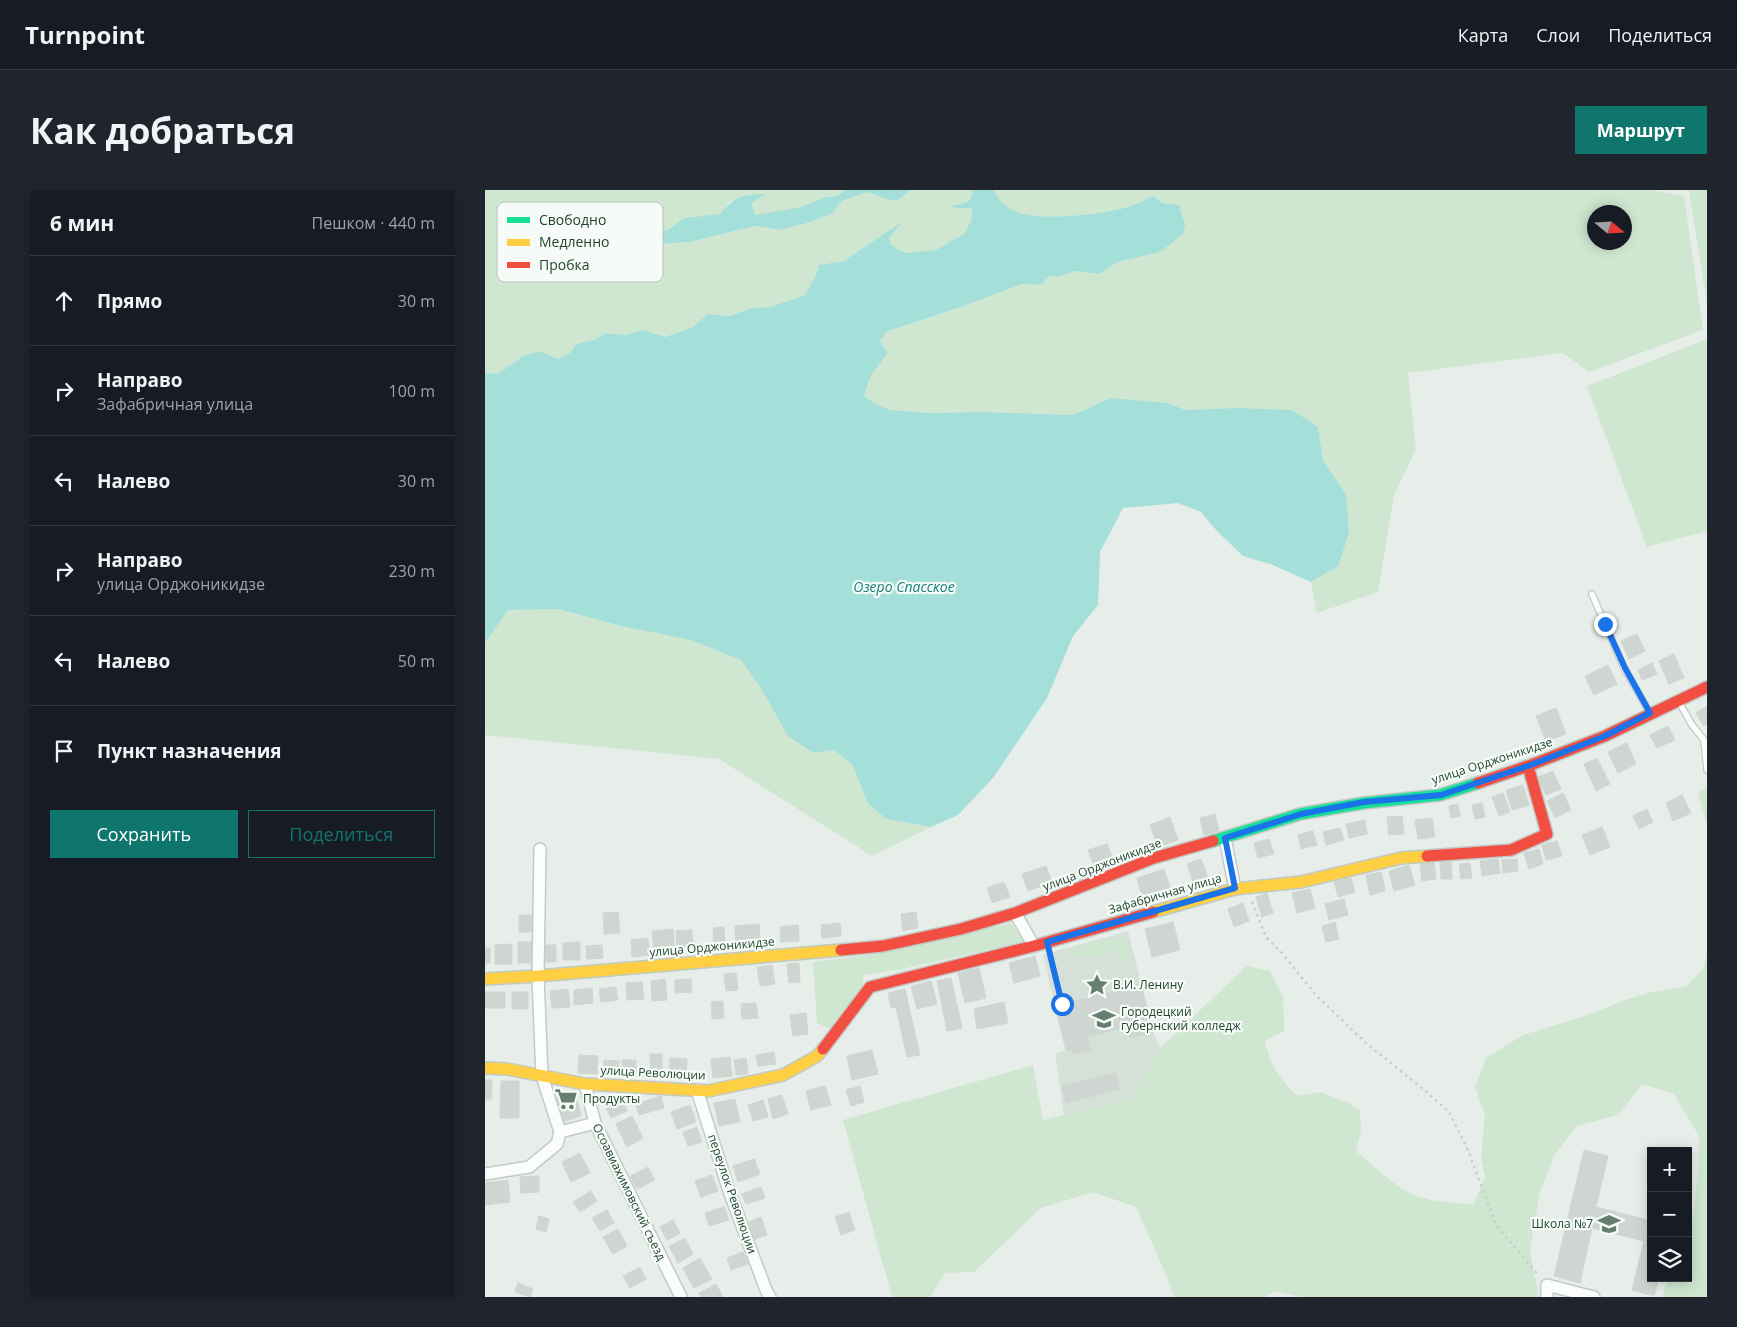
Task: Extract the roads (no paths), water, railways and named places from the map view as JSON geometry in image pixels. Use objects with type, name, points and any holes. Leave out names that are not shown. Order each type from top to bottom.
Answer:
[{"type":"street","name":"улица Орджоникидзе","points":[[485,978],[538,976],[883,946],[961,930],[1015,913],[1154,858],[1301,814],[1364,802],[1441,795],[1528,766],[1605,736],[1707,687]]},
{"type":"street","name":"Зафабричная улица","points":[[871,987],[1034,946],[1241,888],[1301,882],[1401,858],[1511,850],[1547,834],[1528,766]]},
{"type":"street","points":[[1225,838],[1241,888]]},
{"type":"street","points":[[485,1174],[529,1167],[557,1144],[560,1132],[542,1076],[538,976],[540,850]]},
{"type":"street","points":[[1015,913],[1034,946]]},
{"type":"street","name":"улица Революции","points":[[485,1068],[507,1069],[585,1084],[708,1091],[783,1076],[817,1056],[871,987]]},
{"type":"street","name":"Осоавиахимовский съезд","points":[[585,1084],[595,1123],[681,1297]]},
{"type":"street","name":"переулок Революции","points":[[697,1090],[729,1191],[770,1297]]},
{"type":"street","points":[[560,1132],[595,1123]]},
{"type":"street","points":[[1547,1291],[1594,1297]]},
{"type":"lane","points":[[1592,594],[1625,668],[1650,713]]},
{"type":"lane","points":[[1678,701],[1704,740],[1707,770]]},
{"type":"water","points":[[844,190],[911,190],[896,201],[867,192],[842,201],[831,214],[780,230],[755,226],[689,242],[663,244],[663,229],[667,231],[684,218],[720,214],[730,203],[745,196],[765,194],[751,204],[756,215],[801,207],[826,197],[838,196]]},
{"type":"water","name":"Озеро Спасское","points":[[972,190],[994,190],[1001,202],[1012,210],[1022,214],[1049,217],[1109,211],[1128,207],[1153,196],[1162,203],[1179,205],[1185,225],[1183,234],[1160,252],[1118,262],[1099,274],[1075,271],[1058,277],[1050,276],[1040,285],[1022,284],[886,332],[880,341],[888,353],[871,375],[864,396],[890,410],[929,413],[984,412],[1073,415],[1111,398],[1168,403],[1185,410],[1236,408],[1292,410],[1318,427],[1323,460],[1346,494],[1349,533],[1338,566],[1311,582],[1273,565],[1243,556],[1217,531],[1201,512],[1178,503],[1123,508],[1100,552],[1098,605],[1073,636],[1047,698],[993,778],[958,815],[931,827],[886,819],[868,803],[852,764],[834,750],[814,753],[788,736],[761,688],[741,660],[691,640],[621,626],[558,609],[508,610],[485,643],[485,373],[498,374],[523,356],[539,351],[558,359],[571,352],[576,344],[595,340],[606,333],[624,335],[644,330],[665,337],[691,328],[708,314],[730,316],[749,309],[773,306],[805,295],[819,265],[844,261],[903,221],[889,238],[891,245],[905,253],[936,250],[964,234],[971,221],[972,209],[948,207],[968,202],[973,193]]},
{"type":"place","name":"В.И. Ленину","points":[[1097,985]]},
{"type":"place","name":"Городецкий губернский колледж","points":[[1104,1019]]},
{"type":"place","name":"Продукты","points":[[566,1099]]},
{"type":"place","name":"Школа №7","points":[[1609,1224]]}]
